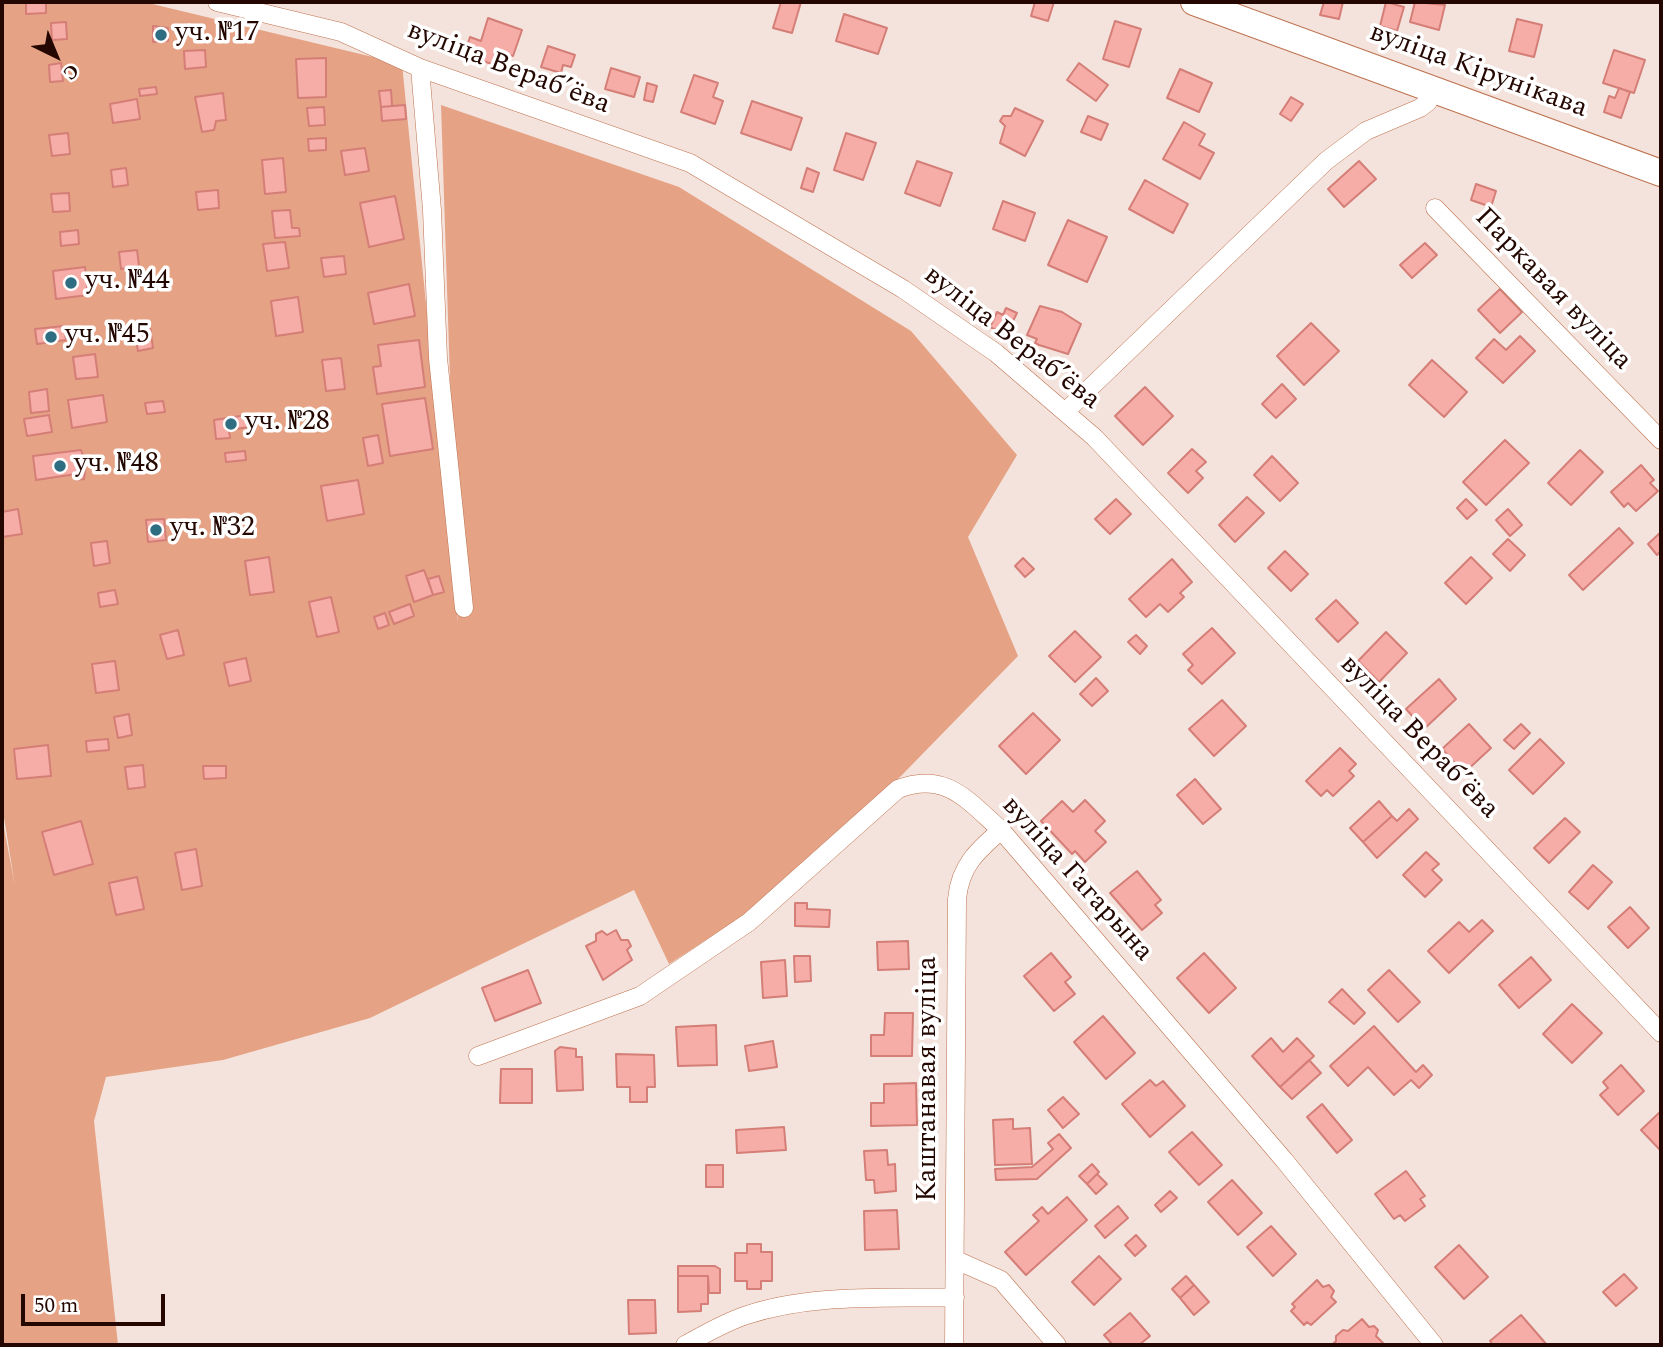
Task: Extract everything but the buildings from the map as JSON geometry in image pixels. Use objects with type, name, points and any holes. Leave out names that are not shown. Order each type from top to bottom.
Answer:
[{"type":"street","name":"вуліца Верабʼёва","points":[[217,2],[271,13],[341,33],[420,68],[691,163],[903,289],[996,353],[1066,411],[1273,624],[1661,1033]]},
{"type":"street","name":"вуліца Кірунікава","points":[[1194,2],[1661,173]]},
{"type":"street","points":[[420,68],[432,210],[438,358],[464,608]]},
{"type":"street","points":[[1066,411],[1326,161],[1366,131],[1420,108],[1427,102],[1432,88]]},
{"type":"street","name":"Паркавая вуліца","points":[[1435,208],[1661,440]]},
{"type":"street","name":"вуліца Гагарына","points":[[478,1056],[640,996],[750,922],[898,789],[916,782],[932,781],[968,801],[1001,830],[1284,1160],[1434,1345]]},
{"type":"street","name":"Каштанавая вуліца","points":[[954,1345],[959,882],[975,853],[1001,830]]},
{"type":"street","points":[[956,1260],[1001,1280],[1057,1345]]},
{"type":"street","points":[[685,1345],[745,1315],[805,1301],[955,1297]]},
{"type":"shaded area","points":[[2,2],[144,2],[402,64],[458,623],[441,105],[679,187],[911,331],[1017,455],[968,537],[1018,656],[901,776],[746,914],[669,964],[634,890],[370,1018],[223,1060],[106,1077],[94,1121],[118,1345],[2,1345],[2,817],[15,886],[2,805]]},
{"type":"place","name":"уч. №17","points":[[161,35]]},
{"type":"place","name":"уч. №44","points":[[71,283]]},
{"type":"place","name":"уч. №45","points":[[51,337]]},
{"type":"place","name":"уч. №28","points":[[231,424]]},
{"type":"place","name":"уч. №48","points":[[60,466]]},
{"type":"place","name":"уч. №32","points":[[156,530]]}]
